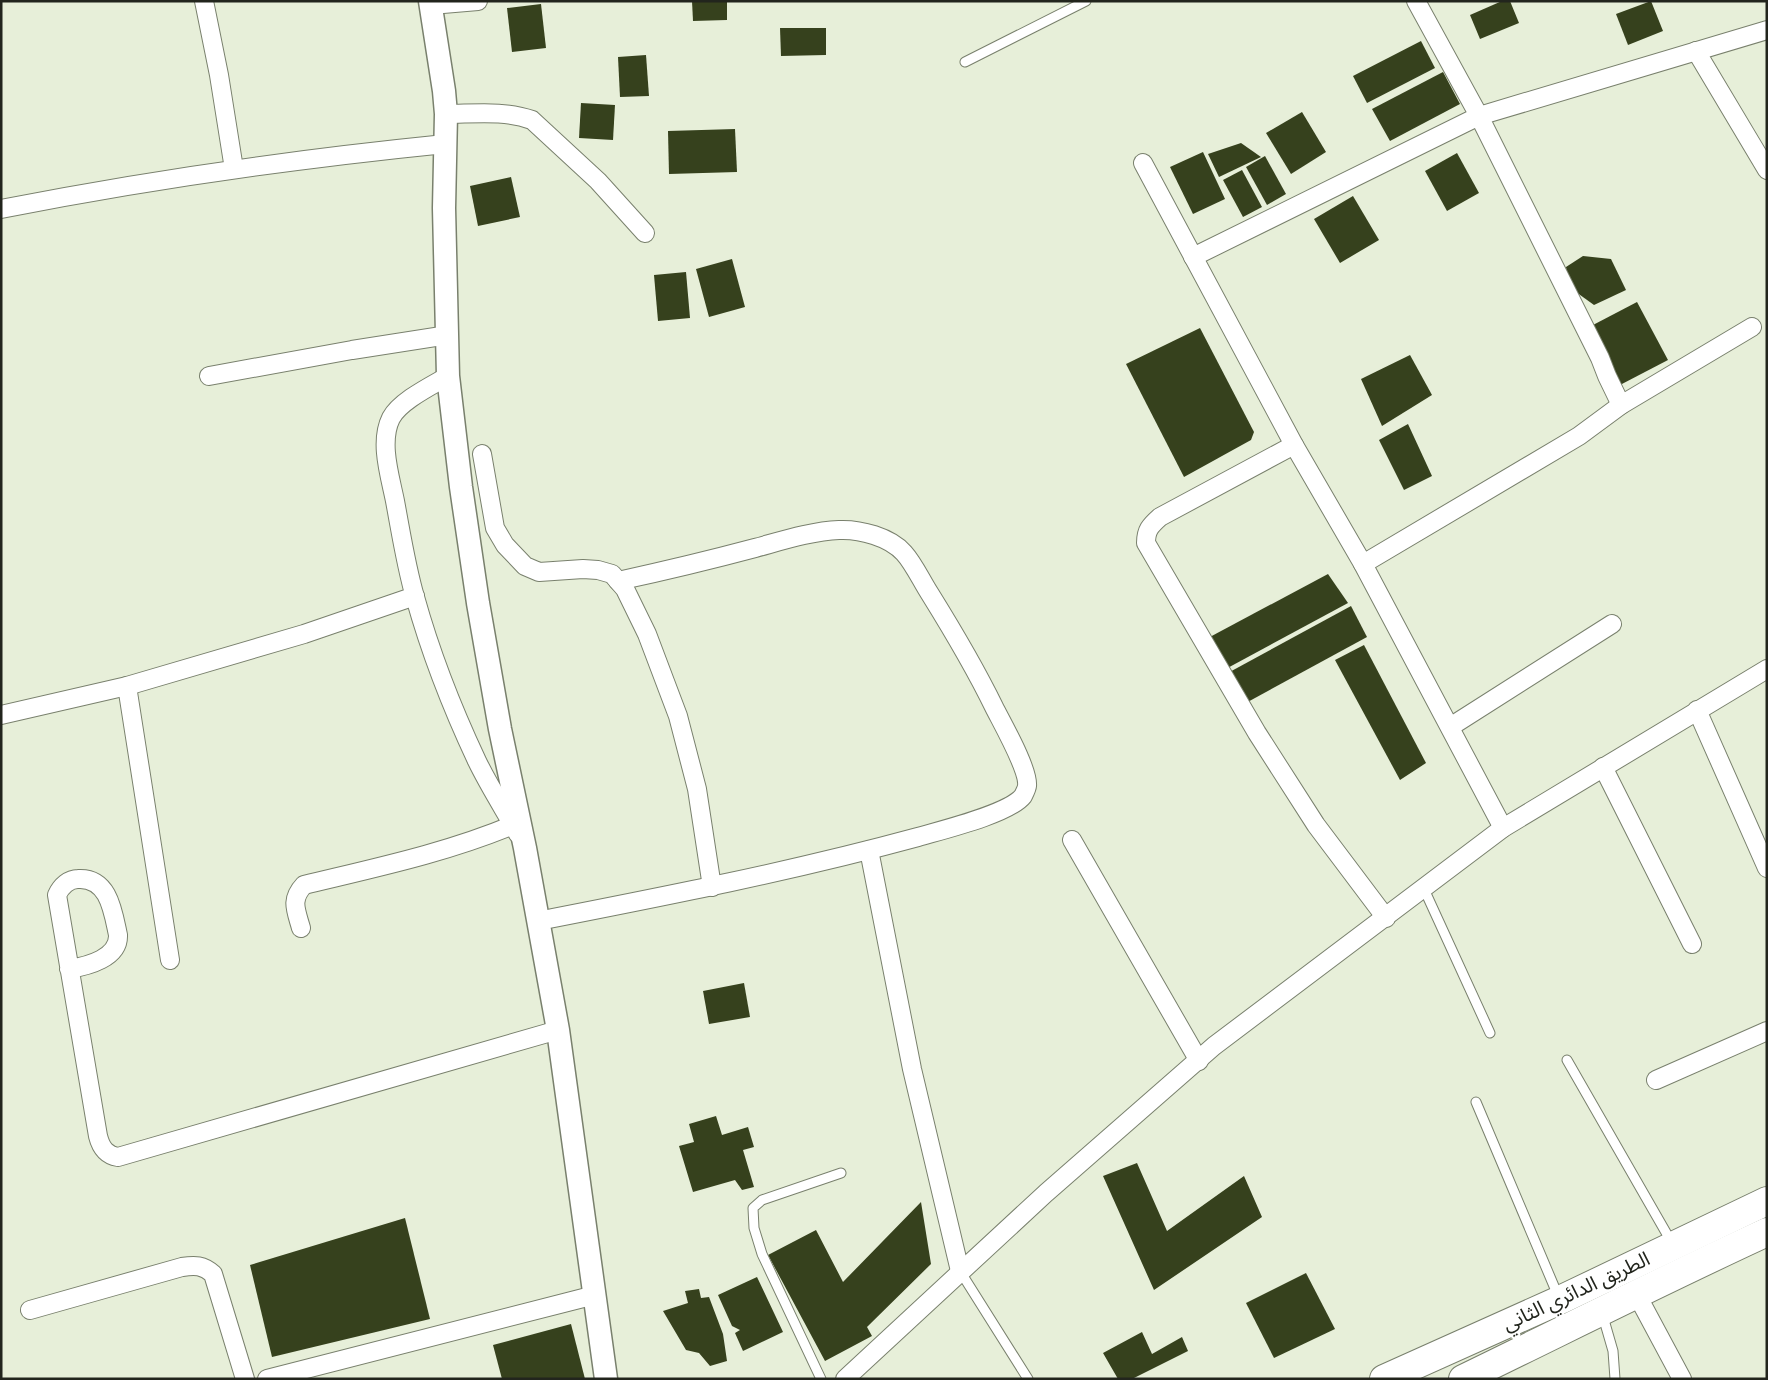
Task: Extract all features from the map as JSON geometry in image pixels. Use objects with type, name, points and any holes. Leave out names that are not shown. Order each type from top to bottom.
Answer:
[{"type":"highway","name":"الطريق الدائري الثاني","points":[[1394,1375],[1560,1300],[1767,1201]]},
{"type":"highway","name":"الطريق الدائري الثاني","points":[[1479,1375],[1689,1268],[1767,1232]]},
{"type":"street","points":[[204,1],[219,75],[234,169]]},
{"type":"street","points":[[478,1],[430,3],[446,114],[444,208],[448,376],[461,488],[478,603],[500,729],[525,848],[558,1030],[606,1379]]},
{"type":"street","points":[[1416,1],[1479,116],[1600,358],[1621,405]]},
{"type":"street","points":[[1193,257],[1479,116],[1767,30]]},
{"type":"street","points":[[1696,51],[1767,170]]},
{"type":"street","points":[[446,114],[504,114],[522,116],[532,120],[598,182],[645,233]]},
{"type":"street","points":[[1,209],[234,169],[444,144]]},
{"type":"street","points":[[1143,163],[1294,445],[1363,564],[1503,828]]},
{"type":"street","points":[[1363,564],[1579,436],[1621,405],[1752,327]]},
{"type":"street","points":[[208,376],[448,335]]},
{"type":"street","points":[[448,376],[403,404],[390,419],[386,432],[392,486],[415,596],[430,643],[467,739],[492,792],[513,824],[525,848]]},
{"type":"street","points":[[1294,445],[1160,517],[1150,526],[1146,534],[1146,543],[1257,733],[1316,825],[1386,918]]},
{"type":"street","points":[[482,454],[495,528],[505,545],[525,566],[539,572],[583,569],[598,570],[612,574],[625,589],[647,634],[678,716],[697,789],[712,887]]},
{"type":"street","points":[[538,921],[790,870],[970,823],[1009,807],[1022,797],[1028,788],[1026,776],[989,697],[954,634],[904,553],[891,543],[866,533],[839,530],[791,539],[618,581]]},
{"type":"street","points":[[1,714],[127,686],[304,634],[415,596]]},
{"type":"street","points":[[1450,727],[1612,624]]},
{"type":"street","points":[[845,1379],[1046,1193],[1214,1046],[1503,828],[1767,668]]},
{"type":"street","points":[[127,686],[170,960]]},
{"type":"street","points":[[1697,710],[1767,868]]},
{"type":"street","points":[[1603,767],[1692,944]]},
{"type":"street","points":[[301,928],[295,902],[296,893],[304,885],[452,847],[483,837],[513,824]]},
{"type":"street","points":[[1072,840],[1199,1061]]},
{"type":"street","points":[[869,850],[912,1069],[960,1271]]},
{"type":"street","points":[[69,969],[91,964],[104,957],[116,948],[118,941],[115,919],[107,894],[102,887],[93,881],[84,879],[74,879],[60,889],[57,895],[69,969],[98,1136],[105,1152],[111,1156],[118,1157],[558,1030]]},
{"type":"street","points":[[1656,1080],[1767,1031]]},
{"type":"street","points":[[30,1310],[182,1267],[198,1265],[206,1268],[213,1274],[245,1379]]},
{"type":"street","points":[[267,1379],[595,1295]]},
{"type":"street","points":[[1637,1295],[1682,1379]]},
{"type":"lane","points":[[965,62],[1086,1]]},
{"type":"lane","points":[[1424,889],[1490,1033]]},
{"type":"lane","points":[[1567,1060],[1674,1246]]},
{"type":"lane","points":[[1476,1102],[1560,1300]]},
{"type":"lane","points":[[821,1379],[762,1254],[754,1228],[753,1208],[762,1200],[841,1173]]},
{"type":"lane","points":[[960,1271],[1028,1379]]},
{"type":"lane","points":[[1601,1312],[1613,1351],[1615,1379]]},
{"type":"building","points":[[692,1],[727,1],[727,20],[693,21]]},
{"type":"building","points":[[1502,1],[1510,1],[1519,23],[1480,39],[1470,15]]},
{"type":"building","points":[[1651,1],[1663,31],[1628,45],[1616,14]]},
{"type":"building","points":[[541,4],[546,48],[512,52],[507,8]]},
{"type":"building","points":[[780,28],[826,28],[826,55],[781,56]]},
{"type":"building","points":[[1421,41],[1435,68],[1367,103],[1353,76]]},
{"type":"building","points":[[646,55],[649,96],[620,97],[618,57]]},
{"type":"building","points":[[1443,72],[1460,104],[1390,141],[1372,109]]},
{"type":"building","points":[[581,103],[615,105],[613,140],[579,138]]},
{"type":"building","points":[[1302,112],[1326,152],[1291,174],[1266,133]]},
{"type":"building","points":[[735,129],[737,172],[669,174],[668,131]]},
{"type":"building","points":[[1241,143],[1261,157],[1219,177],[1208,154]]},
{"type":"building","points":[[1203,152],[1225,199],[1193,214],[1170,167]]},
{"type":"building","points":[[1457,153],[1479,193],[1447,211],[1425,171]]},
{"type":"building","points":[[1265,156],[1286,194],[1267,205],[1246,167]]},
{"type":"building","points":[[1242,170],[1262,207],[1243,217],[1223,180]]},
{"type":"building","points":[[511,177],[520,217],[478,226],[470,186]]},
{"type":"building","points":[[1353,196],[1379,240],[1340,263],[1314,219]]},
{"type":"building","points":[[1583,256],[1611,259],[1626,290],[1594,305],[1569,287],[1566,267]]},
{"type":"building","points":[[732,259],[745,307],[709,317],[696,269]]},
{"type":"building","points":[[686,272],[690,318],[658,321],[654,275]]},
{"type":"building","points":[[1637,302],[1668,360],[1620,385],[1593,325]]},
{"type":"building","points":[[1200,328],[1254,432],[1251,440],[1184,477],[1126,364]]},
{"type":"building","points":[[1410,355],[1432,395],[1382,426],[1361,379]]},
{"type":"building","points":[[1408,424],[1432,476],[1404,490],[1379,440]]},
{"type":"building","points":[[1328,574],[1348,603],[1222,671],[1208,638]]},
{"type":"building","points":[[1351,606],[1367,637],[1244,704],[1226,674]]},
{"type":"building","points":[[1364,645],[1426,763],[1400,780],[1335,660]]},
{"type":"building","points":[[744,983],[750,1017],[709,1024],[703,991]]},
{"type":"building","points":[[716,1116],[722,1135],[748,1127],[754,1147],[743,1150],[754,1187],[742,1190],[735,1180],[693,1192],[679,1146],[694,1142],[689,1124]]},
{"type":"building","points":[[1137,1163],[1167,1231],[1244,1176],[1262,1217],[1154,1290],[1103,1176]]},
{"type":"building","points":[[921,1202],[931,1264],[867,1327],[872,1336],[825,1361],[768,1255],[816,1230],[843,1282]]},
{"type":"building","points":[[405,1218],[430,1319],[272,1357],[250,1265]]},
{"type":"building","points":[[1306,1273],[1335,1329],[1274,1358],[1246,1303]]},
{"type":"building","points":[[757,1277],[783,1332],[743,1351],[735,1333],[740,1330],[732,1326],[718,1295]]},
{"type":"building","points":[[699,1289],[701,1298],[709,1297],[723,1334],[727,1361],[710,1366],[699,1353],[686,1350],[663,1311],[688,1303],[685,1291]]},
{"type":"building","points":[[571,1324],[585,1379],[502,1379],[493,1345]]},
{"type":"building","points":[[1142,1332],[1152,1354],[1182,1337],[1188,1351],[1132,1379],[1118,1379],[1103,1353]]}]
